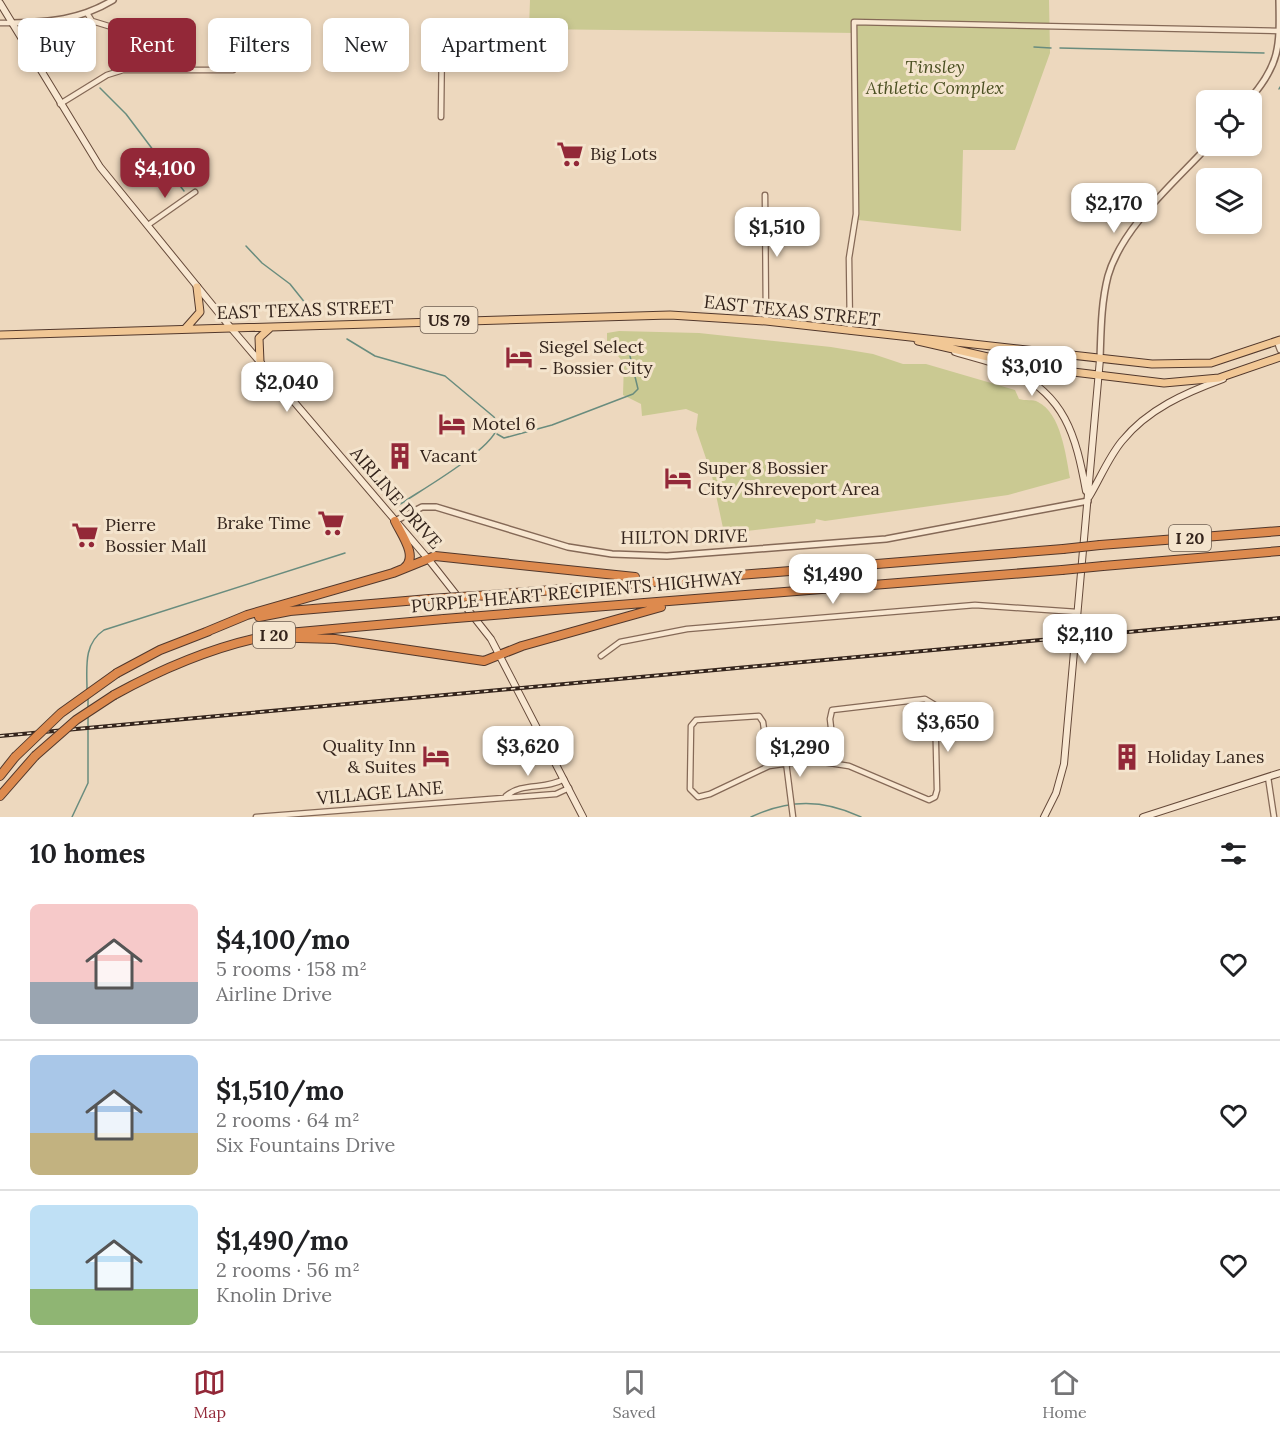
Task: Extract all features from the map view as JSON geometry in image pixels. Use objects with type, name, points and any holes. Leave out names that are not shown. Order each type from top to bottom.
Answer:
[{"type":"highway","points":[[393,573],[407,566],[410,560],[395,521]]},
{"type":"highway","name":"PURPLE HEART RECIPIENTS HIGHWAY","points":[[0,776],[15,757],[61,713],[117,673],[160,650],[248,619],[290,611],[429,599],[1280,531]]},
{"type":"highway","name":"PURPLE HEART RECIPIENTS HIGHWAY","points":[[0,796],[35,756],[76,720],[114,695],[168,666],[222,647],[264,637],[317,629],[1062,570],[1280,550]]},
{"type":"highway","points":[[206,632],[247,615],[393,573],[440,555],[615,576],[680,579]]},
{"type":"highway","points":[[264,637],[335,639],[484,661],[522,646],[653,608],[728,596]]},
{"type":"main road","name":"AIRLINE DRIVE","points":[[0,3],[100,167],[231,328],[429,560],[502,655],[583,817]]},
{"type":"main road","points":[[184,329],[200,312],[197,287]]},
{"type":"main road","name":"EAST TEXAS STREET","points":[[0,335],[648,315],[766,321],[898,337],[970,342],[1100,359],[1152,364],[1199,365],[1223,360],[1278,341]]},
{"type":"main road","points":[[260,362],[259,338],[264,331],[274,327]]},
{"type":"main road","name":"EAST TEXAS STREET","points":[[898,337],[1032,367],[1145,382],[1183,383],[1219,378],[1280,357]]},
{"type":"main road","points":[[928,343],[1009,369],[1034,383],[1049,396],[1073,433],[1088,501]]},
{"type":"main road","points":[[1044,817],[1054,799],[1064,764],[1100,359]]},
{"type":"main road","points":[[1088,501],[1122,442],[1152,414],[1188,392],[1248,369]]},
{"type":"main road","points":[[1143,817],[1280,773]]},
{"type":"street","points":[[0,23],[63,21],[87,13],[113,0]]},
{"type":"street","points":[[1255,90],[1274,65],[1280,31],[1279,0]]},
{"type":"street","points":[[87,13],[92,21],[108,25]]},
{"type":"street","points":[[850,331],[849,258],[856,214],[854,22],[1280,31]]},
{"type":"street","points":[[60,104],[107,75],[117,72]]},
{"type":"street","points":[[441,117],[442,72]]},
{"type":"street","points":[[1100,359],[1104,295],[1118,251],[1131,231],[1199,156]]},
{"type":"street","points":[[148,225],[195,192]]},
{"type":"street","points":[[765,195],[766,321]]},
{"type":"street","points":[[1278,341],[1280,350]]},
{"type":"street","name":"HILTON DRIVE","points":[[395,521],[422,507],[436,507],[568,547],[620,554],[682,556],[886,539],[1088,501]]},
{"type":"street","points":[[601,656],[620,642],[687,628],[975,605],[1077,612]]},
{"type":"street","points":[[769,766],[763,722],[759,716],[693,722],[690,729],[692,793],[698,797],[706,796],[769,766],[810,760],[835,762],[925,800],[932,799],[937,790],[936,709],[933,702],[925,699],[837,708],[830,712],[835,762]]},
{"type":"street","points":[[786,762],[793,817]]},
{"type":"street","points":[[1268,777],[1274,817]]},
{"type":"street","name":"VILLAGE LANE","points":[[506,796],[518,789],[552,785],[564,779]]},
{"type":"street","name":"VILLAGE LANE","points":[[256,817],[506,796],[556,794],[569,788]]},
{"type":"green space","name":"Tinsley Athletic Complex","points":[[530,0],[1049,0],[1050,53],[1015,150],[963,150],[961,231],[858,220],[856,33],[568,29],[568,18],[529,18]]},
{"type":"green space","points":[[619,331],[699,333],[831,347],[873,354],[903,364],[926,364],[1015,390],[1019,399],[1038,402],[1052,415],[1061,436],[1070,478],[1008,495],[825,521],[816,519],[815,523],[729,533],[723,528],[712,476],[696,429],[698,414],[686,409],[642,416],[641,404],[623,395],[624,363],[607,343],[607,333]]},
{"type":"waterway","points":[[1034,47],[1051,48]]},
{"type":"waterway","points":[[1060,48],[1264,53]]},
{"type":"waterway","points":[[100,88],[126,114],[184,191]]},
{"type":"waterway","points":[[246,246],[262,263],[290,284],[310,309]]},
{"type":"waterway","points":[[347,339],[375,356],[445,376],[494,417],[498,424],[495,434],[472,456],[399,505]]},
{"type":"waterway","points":[[497,434],[504,438],[552,425],[633,394],[638,389],[630,356]]},
{"type":"waterway","points":[[87,690],[89,649],[92,642],[104,630],[345,553]]},
{"type":"waterway","points":[[88,698],[88,708]]},
{"type":"waterway","points":[[72,817],[88,783],[88,716]]},
{"type":"waterway","points":[[751,817],[792,804],[820,804],[861,817]]},
{"type":"railway","points":[[0,736],[1280,618]]},
{"type":"place","name":"Big Lots","points":[[570,154]]},
{"type":"place","name":"Siegel Select - Bossier City","points":[[519,357]]},
{"type":"place","name":"Motel 6","points":[[452,424]]},
{"type":"place","name":"Vacant","points":[[400,456]]},
{"type":"place","name":"Super 8 Bossier City/Shreveport Area","points":[[678,478]]},
{"type":"place","name":"Brake Time","points":[[331,523]]},
{"type":"place","name":"Pierre Bossier Mall","points":[[85,535]]},
{"type":"place","name":"Quality Inn & Suites","points":[[436,756]]},
{"type":"place","name":"Holiday Lanes","points":[[1127,757]]}]
